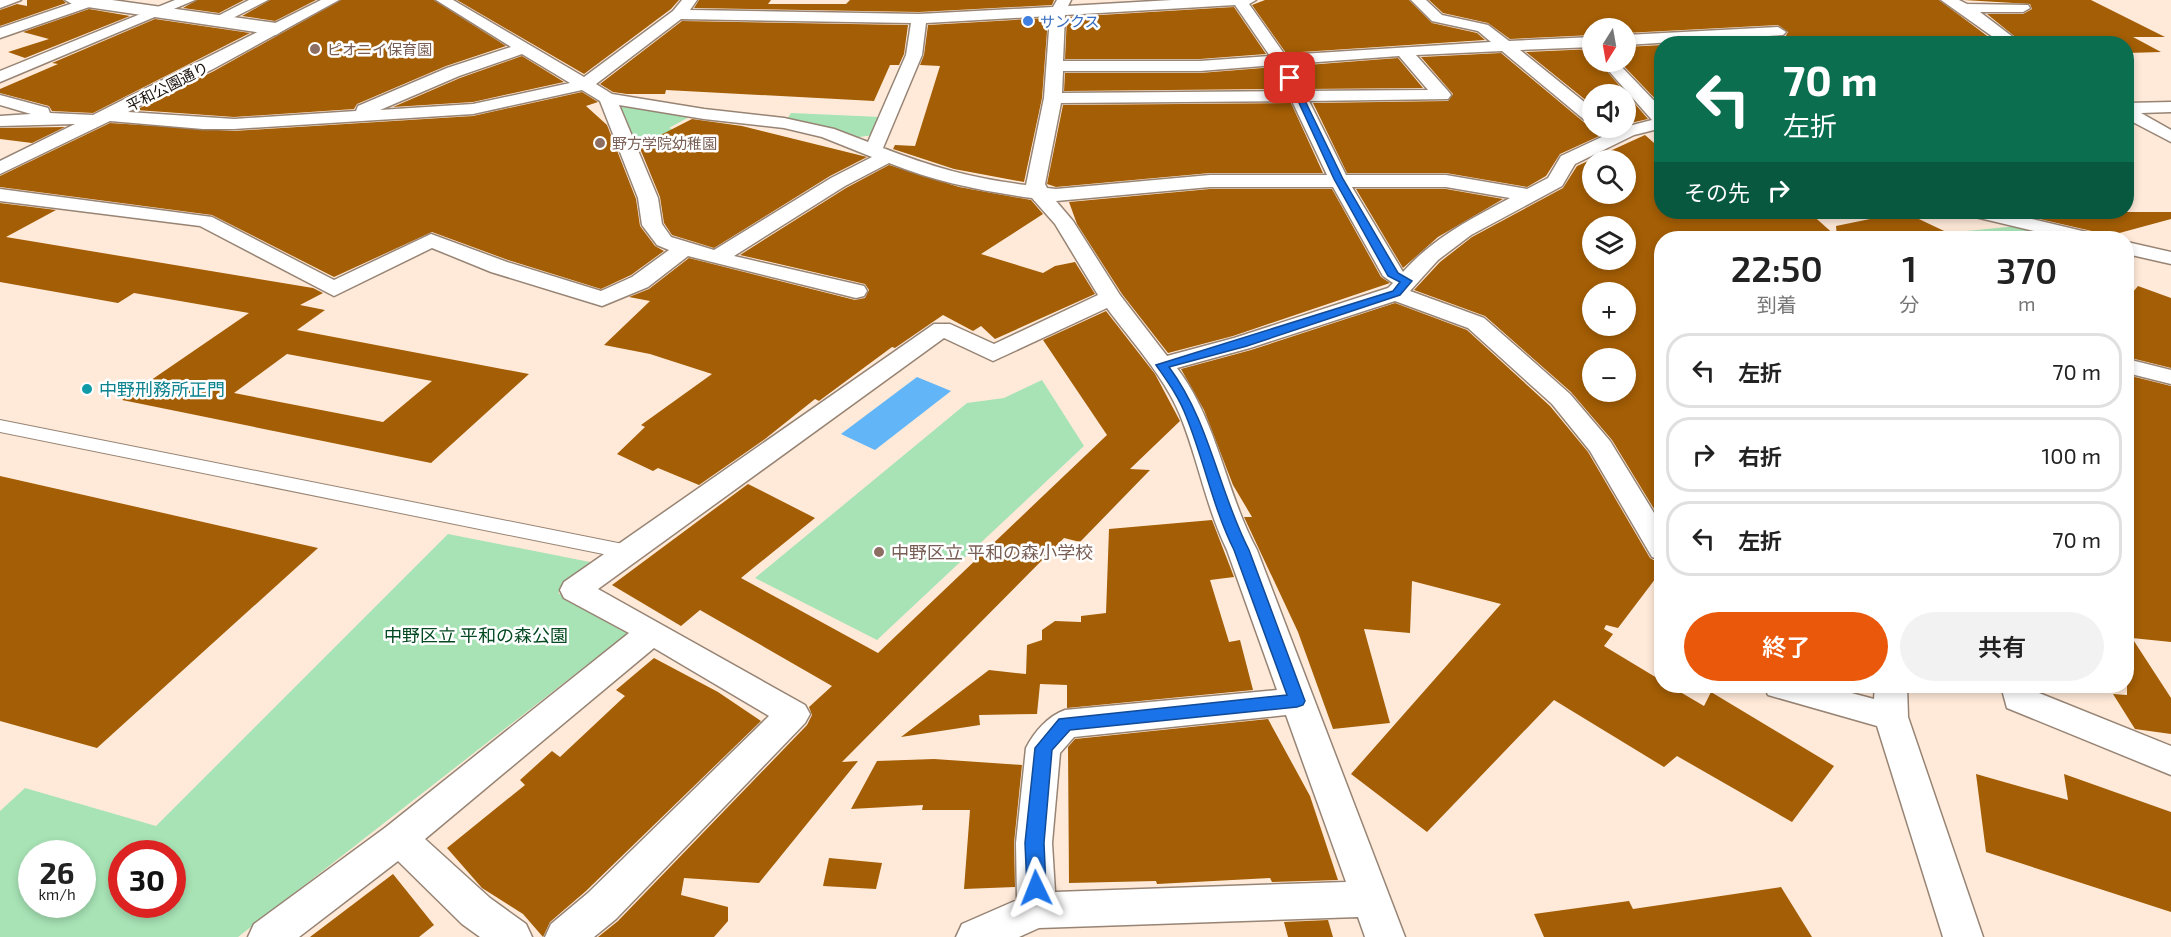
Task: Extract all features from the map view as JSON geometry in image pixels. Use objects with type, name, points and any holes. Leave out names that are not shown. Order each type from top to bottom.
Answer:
[{"type":"street","points":[[0,4],[14,0]]},
{"type":"street","points":[[0,77],[188,0]]},
{"type":"street","points":[[216,21],[261,0]]},
{"type":"street","name":"平和公園通り","points":[[0,168],[332,0]]},
{"type":"street","points":[[443,0],[607,98],[704,114],[784,123],[828,134],[880,154],[974,184],[1040,195],[1210,182],[1338,179],[1446,181],[1532,196]]},
{"type":"street","points":[[0,121],[102,118],[203,124],[474,109],[584,85],[678,14],[690,0]]},
{"type":"street","points":[[766,16],[779,0]]},
{"type":"street","points":[[825,17],[836,0]]},
{"type":"street","points":[[1418,0],[1437,18],[1483,28],[1582,109]]},
{"type":"street","points":[[1948,0],[1964,8],[2003,36]]},
{"type":"street","points":[[0,33],[82,1],[123,3],[158,12],[276,29]]},
{"type":"street","points":[[678,14],[919,19],[1061,5],[1244,1],[1281,60],[1338,179],[1401,287],[1476,322],[1562,399],[1601,447],[1654,536]]},
{"type":"street","points":[[1061,5],[1053,98],[1035,183],[1040,195],[1063,221],[1111,298],[1181,391],[1193,416],[1232,531],[1242,550],[1385,937]]},
{"type":"street","points":[[1964,8],[2023,8]]},
{"type":"street","points":[[716,258],[880,154],[914,55],[919,19]]},
{"type":"street","points":[[1702,36],[1778,32]]},
{"type":"street","points":[[1636,39],[1654,39]]},
{"type":"street","points":[[1057,66],[1200,66],[1402,51],[1582,43]]},
{"type":"street","points":[[349,117],[453,72],[524,48]]},
{"type":"street","points":[[1053,98],[1442,94],[1402,51]]},
{"type":"street","points":[[1618,72],[1654,112]]},
{"type":"street","points":[[607,98],[648,198],[652,225],[664,241],[716,258],[856,291]]},
{"type":"street","points":[[0,100],[67,118]]},
{"type":"street","points":[[2134,110],[2171,107]]},
{"type":"street","points":[[2134,114],[2171,137]]},
{"type":"street","points":[[1636,127],[1654,123]]},
{"type":"street","points":[[1636,135],[1654,139]]},
{"type":"street","points":[[1162,365],[1242,343],[1401,287],[1430,255],[1464,231],[1555,182],[1568,160],[1606,138]]},
{"type":"street","points":[[0,195],[205,221],[334,289],[431,240],[499,267],[602,299],[640,282],[685,248]]},
{"type":"street","points":[[2008,219],[2058,231]]},
{"type":"street","points":[[2134,250],[2171,258]]},
{"type":"street","points":[[565,937],[602,906],[793,714],[575,590],[942,329],[973,342],[993,354],[1111,298]]},
{"type":"street","points":[[2134,368],[2171,377]]},
{"type":"street","points":[[0,426],[628,552]]},
{"type":"street","points":[[268,937],[399,838],[652,632]]},
{"type":"street","points":[[1832,693],[1891,701],[1963,937]]},
{"type":"street","points":[[2018,693],[2019,699],[2171,761]]},
{"type":"street","points":[[1037,910],[1034,843],[1043,748],[1065,724],[1297,701]]},
{"type":"street","points":[[399,838],[476,911],[512,937]]},
{"type":"street","points":[[976,937],[1037,910],[1371,899]]},
{"type":"green space","points":[[622,103],[691,116],[669,128],[687,134],[665,144],[649,140],[633,145],[615,106]]},
{"type":"green space","points":[[791,113],[881,117],[874,135],[852,138],[787,119]]},
{"type":"green space","points":[[2018,226],[2038,231],[1966,231]]},
{"type":"green space","points":[[1042,380],[1084,446],[877,640],[755,578],[967,403],[1004,398]]},
{"type":"green space","name":"中野区立 平和の森公園","points":[[448,534],[595,563],[558,593],[629,632],[238,937],[0,937],[0,811],[25,788],[156,826]]},
{"type":"water","points":[[917,377],[951,391],[875,450],[841,434]]},
{"type":"building","points":[[27,0],[63,0],[66,3],[0,26],[0,10],[17,4],[27,6]]},
{"type":"building","points":[[197,0],[244,0],[219,13],[183,8]]},
{"type":"building","points":[[270,0],[316,0],[275,21],[242,16]]},
{"type":"building","points":[[341,0],[434,0],[506,46],[446,66],[357,104],[354,109],[234,117],[136,110],[214,71]]},
{"type":"building","points":[[457,0],[679,0],[671,9],[584,74]]},
{"type":"building","points":[[699,0],[771,0],[768,4],[846,4],[850,0],[1054,0],[1052,5],[919,12],[694,8]]},
{"type":"building","points":[[1265,0],[1409,0],[1432,23],[1477,33],[1485,40],[1286,53],[1252,5]]},
{"type":"building","points":[[1429,0],[1939,0],[1987,36],[1786,36],[1788,32],[1778,25],[1636,32],[1636,18],[1582,18],[1582,36],[1510,39],[1488,23],[1443,13]]},
{"type":"building","points":[[1964,0],[2091,0],[2165,37],[2014,36],[1987,14],[2023,14],[2032,9],[2030,4]]},
{"type":"building","points":[[1234,7],[1266,54],[1200,59],[1065,59],[1067,17]]},
{"type":"building","points":[[89,9],[130,16],[25,58],[8,52],[49,39],[23,32]]},
{"type":"building","points":[[1048,18],[1042,98],[1024,182],[954,169],[893,149],[895,145],[915,146],[940,66],[920,65],[924,55],[928,25]]},
{"type":"building","points":[[155,19],[250,33],[93,113],[52,111],[49,106],[0,93],[0,89],[58,64],[52,63]]},
{"type":"building","points":[[682,21],[908,25],[904,54],[899,65],[890,65],[874,101],[666,90],[665,94],[627,94],[613,92],[600,84]]},
{"type":"building","points":[[2134,38],[2161,52],[2134,53]]},
{"type":"building","points":[[1654,45],[1654,98],[1630,72],[1636,72],[1636,46]]},
{"type":"building","points":[[1582,49],[1582,72],[1608,72],[1618,84],[1582,84],[1582,97],[1526,52]]},
{"type":"building","points":[[1501,53],[1582,121],[1582,138],[1595,138],[1560,154],[1546,176],[1527,187],[1446,173],[1347,173],[1313,103],[1448,101],[1453,94],[1421,57]]},
{"type":"building","points":[[522,56],[564,82],[473,102],[393,107],[460,78]]},
{"type":"building","points":[[1398,58],[1423,88],[1305,89],[1294,66]]},
{"type":"building","points":[[1274,67],[1284,89],[1064,91],[1065,73],[1200,73]]},
{"type":"building","points":[[582,92],[598,102],[586,106],[607,125],[636,199],[640,226],[655,246],[664,251],[631,275],[601,289],[508,260],[432,232],[334,277],[212,215],[0,187],[0,176],[110,123],[234,131],[473,116]]},
{"type":"building","points":[[1291,103],[1323,173],[1210,173],[1056,187],[1047,184],[1063,105]]},
{"type":"building","points":[[1636,105],[1648,119],[1636,122]]},
{"type":"building","points":[[692,119],[742,126],[867,157],[830,176],[714,248],[672,235],[664,223],[660,197],[639,146]]},
{"type":"building","points":[[65,127],[32,143],[0,139],[0,128]]},
{"type":"building","points":[[1645,135],[1654,143],[1654,219],[1817,219],[1830,231],[1654,231],[1654,509],[1612,440],[1571,392],[1485,316],[1414,290],[1440,262],[1472,237],[1563,188],[1577,166],[1582,164],[1582,204],[1636,204],[1636,150],[1612,150]]},
{"type":"building","points":[[889,165],[959,187],[1031,200],[1043,214],[981,254],[1043,273],[1055,266],[1075,262],[1095,294],[995,339],[981,326],[973,331],[943,315],[895,348],[892,347],[819,401],[815,399],[765,439],[699,485],[658,468],[653,471],[617,454],[645,427],[641,425],[712,374],[650,354],[604,345],[650,301],[629,297],[649,289],[689,258],[855,300],[865,298],[869,290],[865,284],[740,255],[846,188]]},
{"type":"building","points":[[1210,189],[1332,189],[1381,277],[1390,283],[1233,336],[1168,353],[1122,294],[1077,224],[1069,202]]},
{"type":"building","points":[[1356,189],[1446,189],[1503,199],[1438,237],[1403,268]]},
{"type":"building","points":[[0,203],[56,210],[6,237],[313,288],[323,293],[300,305],[325,310],[297,330],[529,374],[431,463],[122,400],[249,313],[134,293],[118,303],[0,282]],"holes":[[[287,354],[432,381],[383,422],[234,393]]]},
{"type":"building","points":[[2134,212],[2171,212],[2171,219],[2127,231],[2092,231],[2040,219],[2134,219]]},
{"type":"building","points":[[1870,219],[1919,219],[1944,231],[1836,231],[1836,226]]},
{"type":"building","points":[[2138,286],[2171,298],[2171,368],[2134,359],[2134,291]]},
{"type":"building","points":[[1395,303],[1467,330],[1550,406],[1588,452],[1650,558],[1654,560],[1654,581],[1618,628],[1606,625],[1604,629],[1613,634],[1604,646],[1654,676],[1654,693],[1682,693],[1704,706],[1713,693],[1834,766],[1792,822],[1677,756],[1664,767],[1554,700],[1427,832],[1351,774],[1501,604],[1412,581],[1410,633],[1364,629],[1390,723],[1333,729],[1298,632],[1244,517],[1252,517],[1233,485],[1204,410],[1181,369],[1251,350]]},
{"type":"building","points":[[1106,311],[1155,374],[1180,421],[1130,469],[1150,470],[1080,542],[1064,538],[842,762],[858,761],[759,883],[684,878],[681,895],[728,907],[728,921],[714,937],[598,937],[618,921],[807,725],[812,715],[809,707],[832,686],[700,610],[681,626],[612,585],[748,484],[815,518],[741,578],[878,653],[1107,435],[1043,340]]},
{"type":"building","points":[[2134,377],[2171,386],[2171,642],[2134,638]]},
{"type":"building","points":[[0,476],[318,548],[97,748],[0,721]]},
{"type":"building","points":[[1212,520],[1234,577],[1210,580],[1229,642],[1240,640],[1253,690],[1067,708],[1067,685],[1040,684],[1037,714],[979,715],[980,725],[901,737],[989,670],[1026,674],[1027,645],[1042,640],[1042,630],[1055,621],[1081,622],[1081,616],[1106,613],[1109,529]]},
{"type":"building","points":[[2134,641],[2171,698],[2171,734],[2135,729],[2113,694],[2127,695],[2127,693],[2134,693]]},
{"type":"building","points":[[654,658],[718,692],[761,721],[586,891],[550,922],[543,937],[523,914],[482,888],[447,848],[525,785],[520,780],[552,751],[560,757],[625,696],[616,690]]},
{"type":"building","points":[[1268,719],[1310,796],[1338,880],[1272,882],[1270,878],[1157,884],[1156,881],[1069,883],[1068,747],[1075,739]]},
{"type":"building","points":[[934,759],[1022,765],[1014,843],[1015,887],[964,889],[970,810],[922,810],[923,805],[851,809],[877,761]]},
{"type":"building","points":[[1976,774],[2068,800],[2064,774],[2171,812],[2171,912],[1986,852]]},
{"type":"building","points":[[829,858],[882,863],[876,889],[823,886]]},
{"type":"building","points":[[393,874],[434,925],[419,937],[310,937]]},
{"type":"building","points":[[1781,887],[1812,937],[1544,937],[1534,914],[1629,901],[1633,909]]},
{"type":"building","points":[[1328,920],[1333,937],[1288,937],[1284,922]]},
{"type":"place","name":"サンクス","points":[[1028,21]]},
{"type":"place","name":"ピオニイ保育園","points":[[315,49]]},
{"type":"place","name":"野方学院幼稚園","points":[[600,143]]},
{"type":"place","name":"中野刑務所正門","points":[[87,389]]},
{"type":"place","name":"中野区立 平和の森小学校","points":[[879,552]]},
{"type":"route","points":[[1036,888],[1034,843],[1043,748],[1065,724],[1297,701],[1242,550],[1232,531],[1193,416],[1181,391],[1162,365],[1242,343],[1396,293],[1406,281],[1394,276],[1338,179],[1290,78]]}]
